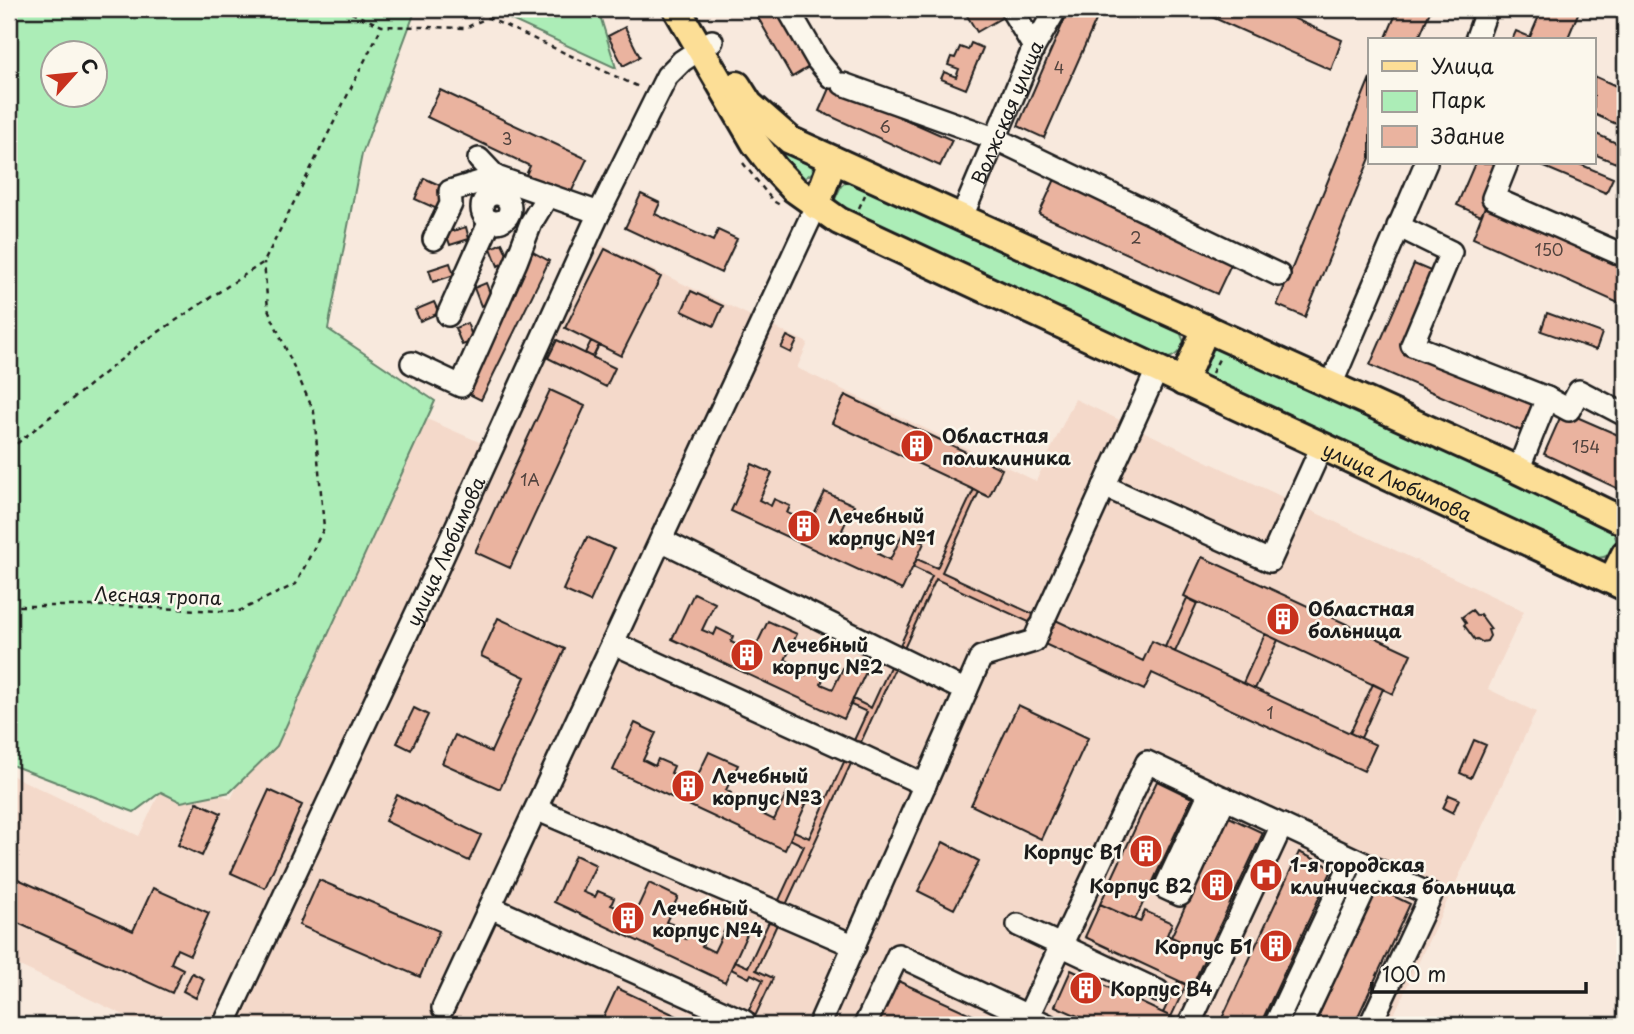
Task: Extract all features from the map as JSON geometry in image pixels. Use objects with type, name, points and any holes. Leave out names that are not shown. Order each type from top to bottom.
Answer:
[{"type":"main road","name":"улица Любимова","points":[[677,9],[749,104],[790,140],[1518,470],[1625,522]]},
{"type":"main road","name":"улица Любимова","points":[[693,9],[706,45],[755,143],[775,169],[816,206],[846,224],[1619,583],[1625,554]]},
{"type":"main road","points":[[816,206],[833,160]]},
{"type":"main road","points":[[1183,382],[1206,328]]},
{"type":"street","points":[[788,9],[818,61],[837,81],[994,138],[1279,275]]},
{"type":"street","points":[[1011,9],[1034,47]]},
{"type":"street","name":"Волжская улица","points":[[961,219],[1034,47],[1056,9]]},
{"type":"street","points":[[1477,38],[1487,9]]},
{"type":"street","name":"улица Любимова","points":[[224,1025],[599,213],[667,76],[682,61],[706,45]]},
{"type":"street","points":[[451,310],[494,210],[479,159]]},
{"type":"street","points":[[1331,385],[1426,164]]},
{"type":"street","points":[[1507,164],[1493,198],[1625,256]]},
{"type":"street","points":[[434,239],[451,204],[450,191],[531,223]]},
{"type":"street","points":[[494,210],[548,195],[599,213]]},
{"type":"street","points":[[412,363],[461,386],[531,223],[548,195]]},
{"type":"street","points":[[443,1008],[816,206]]},
{"type":"street","points":[[1398,226],[1451,252],[1412,345],[1547,398],[1569,410],[1579,391],[1625,415]]},
{"type":"street","points":[[819,1025],[981,657],[1034,641],[1157,370]]},
{"type":"street","points":[[1518,470],[1547,398]]},
{"type":"street","points":[[1104,486],[1270,561],[1322,446]]},
{"type":"street","points":[[661,540],[966,691]]},
{"type":"street","points":[[613,643],[925,785]]},
{"type":"street","points":[[865,1025],[898,955],[1037,1021],[1061,946],[1147,762],[1431,895],[1370,1025]]},
{"type":"street","points":[[536,809],[855,946]]},
{"type":"street","points":[[1189,1025],[1289,829]]},
{"type":"street","points":[[1205,1025],[1289,829]]},
{"type":"street","points":[[1275,1025],[1353,859]]},
{"type":"street","points":[[1301,1025],[1374,869]]},
{"type":"street","points":[[490,907],[750,1023]]},
{"type":"street","points":[[1018,925],[1158,991]]},
{"type":"path","points":[[342,9],[382,26],[465,28],[488,18]]},
{"type":"path","points":[[469,9],[657,96]]},
{"type":"path","points":[[9,450],[139,345],[264,262],[382,26]]},
{"type":"path","points":[[856,214],[868,191]]},
{"type":"path","name":"Лесная тропа","points":[[9,606],[122,606],[237,612],[296,584],[324,528],[314,412],[268,309],[264,262]]},
{"type":"path","points":[[1211,376],[1223,351]]},
{"type":"shaded area","points":[[595,242],[808,343],[797,368],[1036,481],[1075,399],[1524,611],[1488,689],[1536,712],[1389,1025],[145,1025],[9,961],[9,774],[139,836],[170,771],[231,799],[413,413],[500,451]]},
{"type":"green space","points":[[9,9],[401,9],[414,14],[362,154],[328,329],[435,401],[277,746],[230,792],[181,802],[161,792],[134,812],[9,764]]},
{"type":"green space","points":[[488,9],[598,9],[616,68]]},
{"type":"green space","points":[[754,127],[812,162],[813,172],[805,178],[799,177]]},
{"type":"green space","points":[[849,179],[1178,327],[1184,342],[1179,352],[1163,359],[840,210],[835,199],[841,186]]},
{"type":"green space","points":[[1212,347],[1222,347],[1611,529],[1616,540],[1615,549],[1609,555],[1597,558],[1205,376],[1199,368]]},
{"type":"building","points":[[753,9],[780,9],[812,65],[792,77]]},
{"type":"building","points":[[963,9],[998,9],[1003,17],[977,32]]},
{"type":"building","points":[[1069,9],[1101,9],[1044,138],[1018,126]]},
{"type":"building","points":[[1194,9],[1273,9],[1342,40],[1331,70]]},
{"type":"building","points":[[1398,9],[1431,9],[1419,38],[1386,38]]},
{"type":"building","points":[[1542,9],[1580,9],[1568,38],[1513,38],[1516,31],[1530,37]]},
{"type":"building","points":[[625,27],[640,57],[623,66],[608,36]]},
{"type":"building","points":[[971,43],[983,48],[966,89],[941,79],[944,72],[956,77],[959,69],[948,65],[951,57],[955,58],[960,47],[968,50]]},
{"type":"building","points":[[1596,77],[1625,90],[1625,128],[1596,115]]},
{"type":"building","points":[[1368,83],[1368,163],[1305,317],[1277,305]]},
{"type":"building","points":[[830,86],[952,140],[940,166],[819,111]]},
{"type":"building","points":[[440,90],[587,159],[569,197],[525,177],[530,166],[427,117]]},
{"type":"building","points":[[1596,134],[1623,146],[1616,163],[1596,155]]},
{"type":"building","points":[[1475,164],[1504,164],[1481,216],[1457,205]]},
{"type":"building","points":[[1579,164],[1613,178],[1606,193],[1542,166]]},
{"type":"building","points":[[424,178],[446,188],[437,209],[415,199]]},
{"type":"building","points":[[1055,179],[1233,260],[1217,294],[1039,214]]},
{"type":"building","points":[[641,194],[660,203],[655,214],[713,241],[718,230],[737,239],[721,273],[625,228]]},
{"type":"building","points":[[1488,199],[1625,261],[1625,306],[1473,238]]},
{"type":"building","points":[[466,227],[469,239],[450,245],[446,233]]},
{"type":"building","points":[[502,243],[510,260],[498,266],[491,248]]},
{"type":"building","points":[[605,249],[661,277],[621,356],[565,328]]},
{"type":"building","points":[[531,251],[549,261],[481,400],[463,391]]},
{"type":"building","points":[[450,263],[454,275],[433,282],[429,270]]},
{"type":"building","points":[[1414,264],[1440,275],[1408,347],[1533,402],[1521,431],[1370,365]]},
{"type":"building","points":[[486,283],[493,301],[481,306],[474,288]]},
{"type":"building","points":[[691,291],[723,306],[714,326],[682,311]]},
{"type":"building","points":[[434,302],[439,313],[420,321],[415,310]]},
{"type":"building","points":[[1547,313],[1602,333],[1596,350],[1541,331]]},
{"type":"building","points":[[467,323],[474,341],[462,345],[455,328]]},
{"type":"building","points":[[787,336],[797,341],[791,353],[781,348]]},
{"type":"building","points":[[557,340],[615,368],[606,387],[548,358]]},
{"type":"building","points":[[591,341],[599,345],[593,357],[585,353]]},
{"type":"building","points":[[550,390],[585,406],[510,568],[475,552]]},
{"type":"building","name":"Областная поликлиника","points":[[845,395],[1002,469],[989,497],[832,423]]},
{"type":"building","points":[[1563,411],[1625,438],[1625,492],[1544,454]]},
{"type":"building","name":"Лечебный корпус №1","points":[[752,464],[772,473],[759,500],[771,506],[774,499],[790,506],[787,513],[806,521],[809,515],[813,517],[825,492],[854,505],[842,530],[847,533],[845,539],[862,547],[865,540],[881,548],[878,554],[890,560],[903,533],[924,543],[902,590],[731,511]]},
{"type":"building","points":[[974,489],[979,492],[942,572],[1048,621],[1044,629],[936,579],[756,970],[773,978],[751,1025],[742,1025],[763,980],[751,974],[749,978],[731,969],[735,961],[748,967],[804,846],[790,839],[794,831],[809,838],[867,712],[851,705],[853,699],[871,708],[932,576],[913,567],[917,559],[937,568]]},
{"type":"building","points":[[587,537],[614,549],[590,602],[563,590]]},
{"type":"building","name":"Областная больница","points":[[1202,557],[1411,654],[1393,694],[1184,596]]},
{"type":"building","name":"Лечебный корпус №2","points":[[694,593],[715,603],[702,630],[714,635],[717,628],[733,636],[731,642],[749,651],[752,644],[756,646],[768,621],[797,634],[785,660],[791,662],[788,668],[805,676],[808,670],[824,677],[821,684],[833,689],[846,662],[866,672],[844,719],[672,639]]},
{"type":"building","points":[[1187,598],[1197,603],[1175,652],[1165,647]]},
{"type":"building","points":[[1472,610],[1477,616],[1480,614],[1491,629],[1488,630],[1490,636],[1487,641],[1475,640],[1464,625],[1466,623],[1462,617]]},
{"type":"building","points":[[1049,617],[1143,661],[1152,641],[1376,745],[1364,771],[1152,673],[1144,690],[1038,641]]},
{"type":"building","points":[[498,618],[565,649],[500,789],[442,763],[455,735],[491,752],[525,677],[481,656]]},
{"type":"building","points":[[1265,634],[1278,640],[1255,689],[1243,683]]},
{"type":"building","points":[[1373,684],[1383,689],[1361,738],[1350,733]]},
{"type":"building","points":[[1018,705],[1088,738],[1041,839],[971,805]]},
{"type":"building","points":[[414,708],[428,715],[411,750],[397,743]]},
{"type":"building","name":"Лечебный корпус №3","points":[[635,723],[656,733],[643,760],[655,766],[658,759],[674,766],[671,773],[690,781],[693,775],[697,777],[709,752],[738,765],[726,790],[731,793],[728,799],[746,807],[749,800],[765,808],[762,814],[774,820],[787,793],[807,802],[785,850],[613,770]]},
{"type":"building","points":[[1474,740],[1486,745],[1471,778],[1460,773]]},
{"type":"building","name":"Корпус В1","points":[[1157,781],[1192,798],[1135,920],[1100,904]]},
{"type":"building","points":[[269,790],[302,805],[265,888],[231,873]]},
{"type":"building","points":[[397,795],[481,835],[469,861],[385,821]]},
{"type":"building","points":[[1449,795],[1459,799],[1453,813],[1443,808]]},
{"type":"building","points":[[197,802],[221,813],[202,856],[178,845]]},
{"type":"building","name":"Корпус В2","points":[[1227,816],[1263,833],[1207,953],[1171,937]]},
{"type":"building","points":[[943,842],[979,861],[954,909],[918,891]]},
{"type":"building","name":"Корпус Б1","points":[[1299,852],[1333,868],[1260,1025],[1219,1025]]},
{"type":"building","name":"Лечебный корпус №4","points":[[575,855],[596,865],[583,892],[595,897],[598,891],[614,898],[611,905],[630,913],[633,907],[637,909],[649,883],[678,897],[666,922],[672,924],[668,931],[686,939],[689,932],[705,940],[702,946],[714,952],[727,925],[747,934],[725,982],[554,902]]},
{"type":"building","points":[[9,875],[133,931],[153,888],[209,913],[190,955],[177,949],[171,963],[183,969],[172,993],[9,919]]},
{"type":"building","points":[[319,880],[439,931],[420,977],[299,925]]},
{"type":"building","points":[[1377,888],[1410,904],[1354,1025],[1314,1025]]},
{"type":"building","points":[[1100,904],[1140,922],[1145,911],[1172,923],[1167,935],[1207,953],[1192,987],[1085,937]]},
{"type":"building","name":"Корпус В4","points":[[1071,970],[1176,1019],[1173,1025],[1098,1025],[1055,1006]]},
{"type":"building","points":[[192,973],[204,979],[196,998],[183,991]]},
{"type":"building","points":[[898,981],[977,1017],[974,1025],[878,1024]]},
{"type":"building","points":[[1178,981],[1186,985],[1171,1017],[1163,1013]]},
{"type":"building","points":[[617,988],[696,1025],[600,1025]]},
{"type":"building","points":[[977,1017],[994,1025],[974,1025]]},
{"type":"place","name":"Областная поликлиника","points":[[917,446]]},
{"type":"place","name":"Лечебный корпус №1","points":[[804,526]]},
{"type":"place","name":"Областная больница","points":[[1283,619]]},
{"type":"place","name":"Лечебный корпус №2","points":[[747,655]]},
{"type":"place","name":"Лечебный корпус №3","points":[[688,786]]},
{"type":"place","name":"Корпус В1","points":[[1146,851]]},
{"type":"place","name":"1-я городская клиническая больница","points":[[1266,875]]},
{"type":"place","name":"Корпус В2","points":[[1217,885]]},
{"type":"place","name":"Лечебный корпус №4","points":[[628,918]]},
{"type":"place","name":"Корпус Б1","points":[[1276,946]]},
{"type":"place","name":"Корпус В4","points":[[1086,988]]}]
